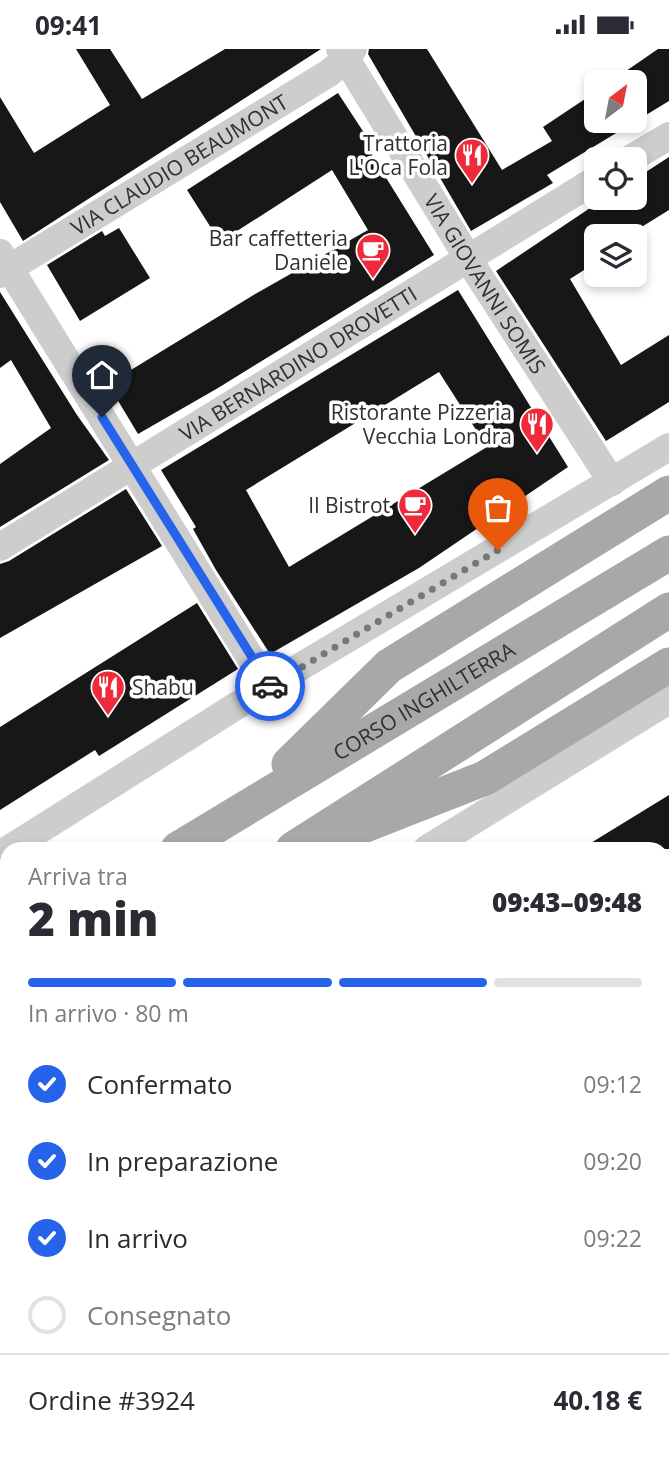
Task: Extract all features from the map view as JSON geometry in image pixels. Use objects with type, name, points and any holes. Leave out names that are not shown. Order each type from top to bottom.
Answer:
[{"type":"main road","points":[[250,803],[389,666],[669,493]]},
{"type":"main road","name":"CORSO INGHILTERRA","points":[[189,842],[669,553]]},
{"type":"main road","points":[[304,842],[669,610]]},
{"type":"main road","points":[[322,842],[485,778],[669,665]]},
{"type":"street","name":"VIA GIOVANNI SOMIS","points":[[346,53],[467,258],[612,482]]},
{"type":"street","name":"VIA CLAUDIO BEAUMONT","points":[[3,265],[329,73],[346,53]]},
{"type":"street","points":[[647,149],[669,135]]},
{"type":"street","name":"VIA BERNARDINO DROVETTI","points":[[0,547],[584,187]]},
{"type":"street","points":[[3,265],[268,686]]},
{"type":"street","points":[[19,842],[268,686],[669,447]]},
{"type":"street","points":[[438,842],[669,701]]},
{"type":"building","points":[[76,49],[110,49],[142,99],[225,49],[321,49],[23,241],[0,202],[0,97],[34,153],[110,105]]},
{"type":"building","points":[[369,49],[427,49],[502,170],[552,141],[543,127],[584,100],[584,133],[616,133],[593,147],[584,147],[584,153],[547,175],[553,183],[471,231],[368,54]]},
{"type":"building","points":[[658,49],[669,49],[669,101],[648,114],[648,70],[627,70]]},
{"type":"building","points":[[338,93],[372,145],[367,147],[434,255],[138,434],[108,384],[257,293],[368,230],[332,170],[220,242],[187,190]]},
{"type":"building","points":[[669,157],[669,210],[646,224],[584,224],[584,270],[570,279],[621,365],[669,335],[669,402],[606,441],[496,271],[587,210],[647,210],[647,171]]},
{"type":"building","points":[[119,228],[150,278],[80,321],[47,265],[102,231],[105,236]]},
{"type":"building","points":[[458,290],[568,467],[419,568],[270,654],[216,570],[193,529],[196,527],[161,470]],"holes":[[[439,372],[487,447],[289,567],[246,490]]]},
{"type":"building","points":[[0,292],[77,415],[109,460],[0,527],[0,464],[51,428],[11,360],[0,368]]},
{"type":"building","points":[[126,489],[162,546],[0,638],[0,564]]},
{"type":"building","points":[[197,603],[238,669],[99,756],[95,750],[0,810],[0,727]]},
{"type":"building","points":[[669,795],[669,842],[592,842]]},
{"type":"way so far","points":[[270,686],[498,550]]},
{"type":"place","name":"Trattoria L'Oca Fola","points":[[472,185]]},
{"type":"place","name":"Bar caffetteria Daniele","points":[[373,280]]},
{"type":"place","name":"Ristorante Pizzeria Vecchia Londra","points":[[537,454]]},
{"type":"place","name":"Il Bistrot","points":[[415,535]]},
{"type":"place","name":"Shabu","points":[[108,717]]},
{"type":"route","points":[[102,417],[270,686]]}]
